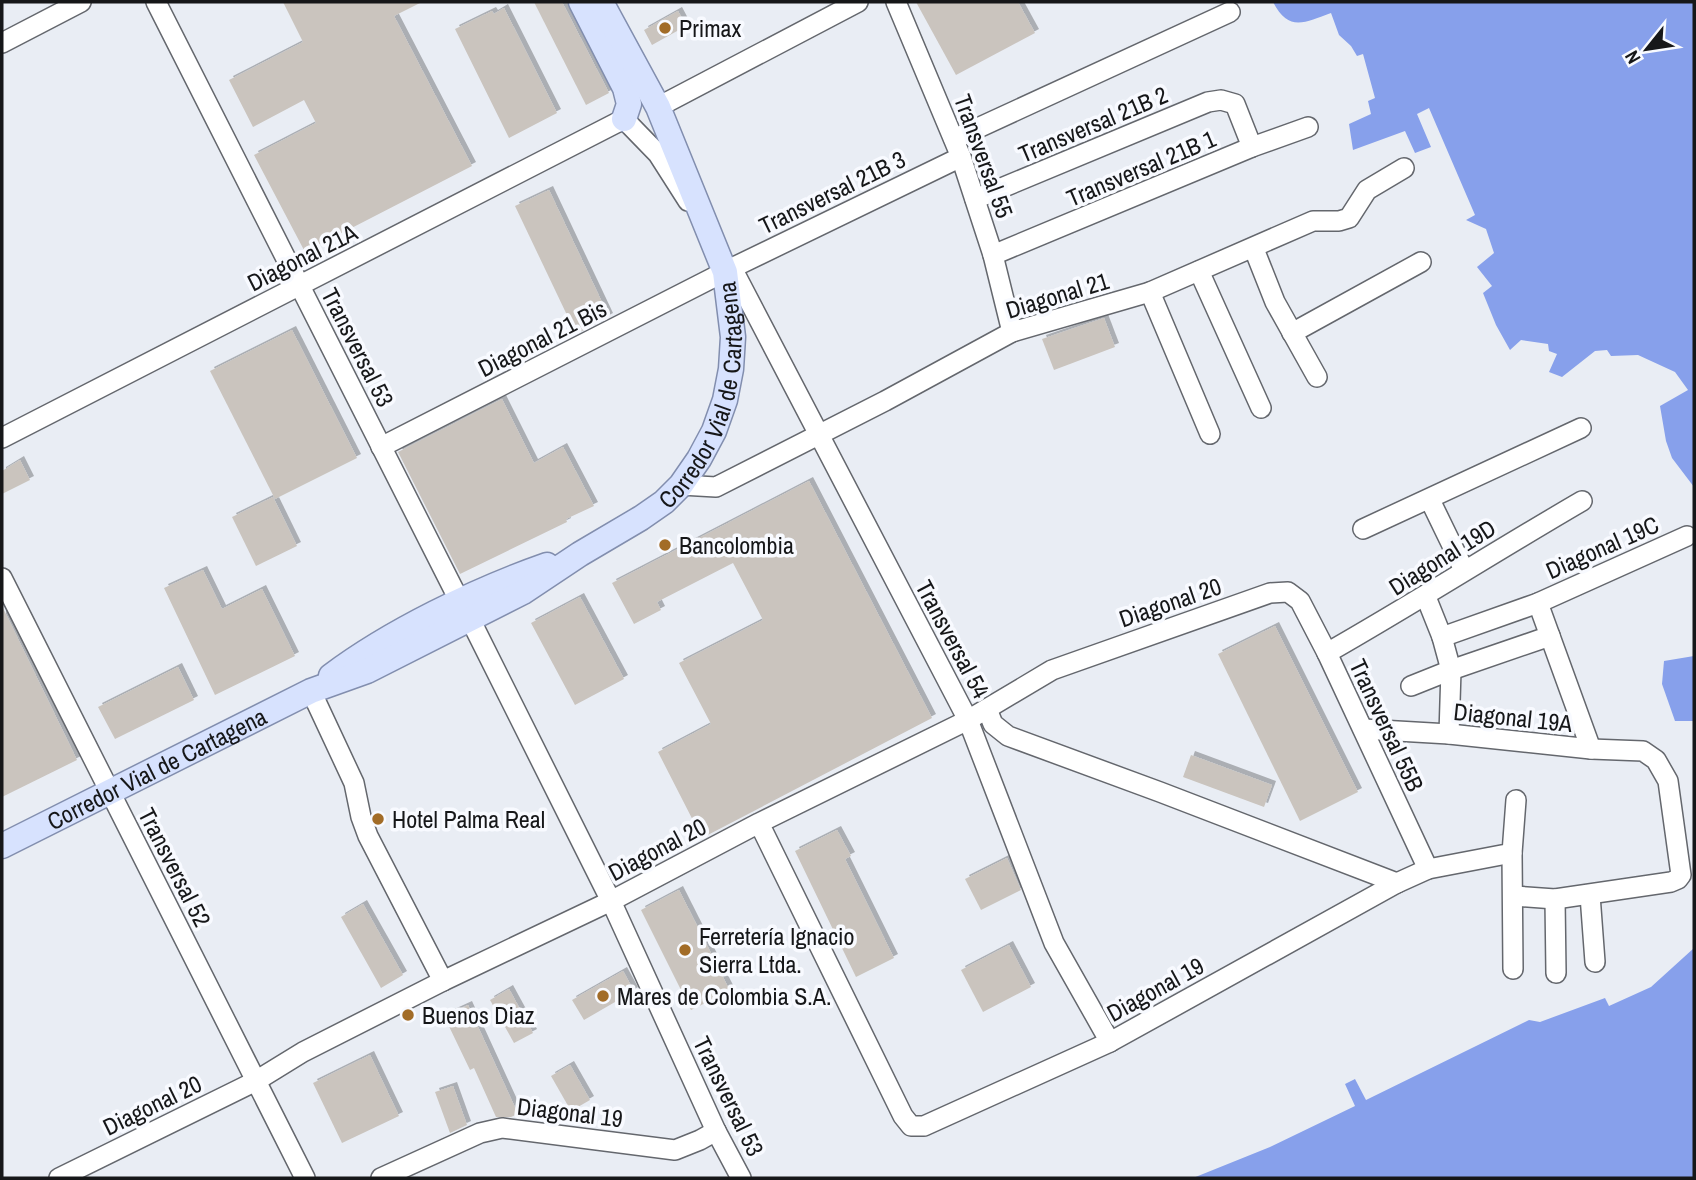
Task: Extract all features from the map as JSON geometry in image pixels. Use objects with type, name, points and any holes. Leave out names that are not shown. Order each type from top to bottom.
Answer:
[{"type":"main road","points":[[581,2],[625,88],[629,104],[624,119]]},
{"type":"main road","name":"Corredor Vial de Cartagena","points":[[2,846],[311,691],[363,652],[465,610],[519,575],[580,554],[641,518],[664,502],[681,485],[714,431],[732,369],[733,337],[728,270],[712,240],[658,107],[601,2]]},
{"type":"street","points":[[2,43],[81,2]]},
{"type":"street","name":"Transversal 53","points":[[156,2],[611,901],[716,1131],[741,1178]]},
{"type":"street","points":[[658,107],[858,2]]},
{"type":"street","name":"Transversal 55","points":[[896,2],[958,148],[992,256],[1012,332]]},
{"type":"street","name":"Transversal 21B 3","points":[[728,270],[958,148],[1230,12]]},
{"type":"street","name":"Transversal 21B 2","points":[[975,199],[1209,102],[1221,100],[1235,104],[1252,148]]},
{"type":"street","points":[[624,119],[658,154],[712,240]]},
{"type":"street","name":"Diagonal 21A","points":[[2,438],[624,119]]},
{"type":"street","name":"Transversal 21B 1","points":[[992,256],[1308,127]]},
{"type":"street","name":"Diagonal 21","points":[[681,485],[716,487],[885,401],[1012,332],[1150,292],[1254,249],[1313,221],[1339,221],[1349,218],[1367,190],[1404,168]]},
{"type":"street","points":[[1254,249],[1275,302],[1317,377]]},
{"type":"street","points":[[1292,333],[1421,262]]},
{"type":"street","name":"Transversal 54","points":[[728,270],[818,434],[968,720],[1054,943],[1110,1042]]},
{"type":"street","name":"Diagonal 21 Bis","points":[[381,447],[728,270]]},
{"type":"street","points":[[1199,271],[1261,408]]},
{"type":"street","points":[[1150,292],[1210,434]]},
{"type":"street","points":[[1363,529],[1581,428]]},
{"type":"street","points":[[1430,500],[1464,570]]},
{"type":"street","name":"Diagonal 19D","points":[[1327,653],[1426,597],[1464,570],[1582,502]]},
{"type":"street","name":"Diagonal 19C","points":[[1442,637],[1538,603],[1687,536]]},
{"type":"street","name":"Transversal 52","points":[[2,578],[305,1178]]},
{"type":"street","name":"Diagonal 20","points":[[59,1178],[256,1081],[303,1052],[443,981],[611,901],[759,823],[968,720],[1052,670],[1270,593],[1288,592]]},
{"type":"street","name":"Transversal 55B","points":[[1288,592],[1300,601],[1363,729],[1413,876]]},
{"type":"street","points":[[1426,597],[1442,637],[1451,670],[1449,734]]},
{"type":"street","points":[[1538,603],[1591,749]]},
{"type":"street","points":[[1411,686],[1550,636]]},
{"type":"street","points":[[311,691],[354,783],[368,836],[443,981]]},
{"type":"street","points":[[987,709],[993,724],[1008,736],[1413,876]]},
{"type":"street","name":"Diagonal 19A","points":[[1363,729],[1643,751],[1656,760],[1668,781],[1681,875],[1671,882],[1590,895]]},
{"type":"street","points":[[1513,969],[1512,853],[1516,800]]},
{"type":"street","name":"Diagonal 19","points":[[759,823],[903,1116],[911,1126],[924,1126],[1110,1042],[1413,876],[1512,853]]},
{"type":"street","points":[[1514,896],[1555,899],[1590,895],[1595,962]]},
{"type":"street","points":[[1555,899],[1556,973]]},
{"type":"street","name":"Diagonal 19","points":[[381,1178],[480,1133],[502,1128],[675,1150],[716,1131]]},
{"type":"water","points":[[1273,2],[1694,2],[1694,487],[1672,458],[1660,406],[1688,390],[1675,372],[1638,355],[1611,356],[1607,350],[1595,351],[1562,377],[1549,372],[1557,354],[1549,351],[1548,344],[1521,340],[1510,350],[1483,293],[1492,286],[1477,267],[1494,253],[1486,229],[1466,220],[1475,215],[1429,108],[1417,114],[1431,147],[1415,153],[1405,131],[1353,150],[1349,124],[1371,114],[1368,101],[1375,98],[1363,54],[1357,56],[1339,35],[1331,13],[1305,22],[1292,21],[1279,12]]},
{"type":"water","points":[[1694,656],[1694,721],[1675,721],[1662,684],[1664,661]]},
{"type":"water","points":[[1694,948],[1694,1178],[1193,1178],[1270,1147],[1355,1106],[1345,1084],[1355,1079],[1366,1100],[1529,1020],[1540,1022],[1605,998],[1609,1006],[1651,987]]},
{"type":"building","points":[[283,2],[422,2],[394,16],[472,166],[305,252],[254,155],[316,123],[304,100],[253,127],[229,80],[303,42]]},
{"type":"building","points":[[534,2],[562,2],[609,93],[586,105]]},
{"type":"building","points":[[916,2],[1018,2],[1035,33],[956,75]]},
{"type":"building","points":[[504,8],[557,113],[509,138],[455,29]]},
{"type":"building","name":"Primax","points":[[678,11],[686,26],[652,45],[644,30]]},
{"type":"building","points":[[549,190],[609,317],[576,334],[515,206]]},
{"type":"building","points":[[1104,318],[1115,347],[1054,370],[1042,339]]},
{"type":"building","points":[[292,330],[357,458],[275,499],[210,371]]},
{"type":"building","points":[[502,399],[534,463],[563,447],[594,506],[460,574],[398,452]]},
{"type":"building","points":[[20,460],[30,480],[2,494],[2,471]]},
{"type":"building","points":[[809,481],[932,718],[702,838],[658,752],[711,724],[679,663],[763,620],[733,563],[657,602],[661,610],[634,624],[612,583]]},
{"type":"building","points":[[273,497],[297,546],[256,566],[232,517]]},
{"type":"building","points":[[203,570],[222,609],[262,589],[295,656],[215,695],[164,588]]},
{"type":"building","points":[[580,597],[624,679],[575,705],[531,623]]},
{"type":"building","points":[[2,606],[77,760],[2,797]]},
{"type":"building","points":[[1275,626],[1358,792],[1300,821],[1218,654]]},
{"type":"building","points":[[178,667],[194,700],[115,739],[98,707]]},
{"type":"building","points":[[1191,755],[1272,785],[1264,807],[1183,777]]},
{"type":"building","points":[[837,830],[851,856],[845,859],[894,958],[856,977],[795,851]]},
{"type":"building","points":[[1007,858],[1021,890],[981,910],[965,879]]},
{"type":"building","name":"Ferretería Ignacio Sierra Ltda.","points":[[679,890],[730,991],[691,1010],[641,910]]},
{"type":"building","points":[[363,904],[403,975],[381,988],[341,917]]},
{"type":"building","points":[[1009,945],[1031,987],[983,1012],[961,970]]},
{"type":"building","name":"Mares de Colombia S.A.","points":[[623,971],[634,991],[584,1020],[572,1000]]},
{"type":"building","points":[[509,989],[533,1033],[514,1043],[490,1000]]},
{"type":"building","points":[[468,1005],[518,1114],[511,1117],[496,1117],[474,1068],[470,1070],[444,1016]]},
{"type":"building","points":[[370,1055],[399,1116],[342,1143],[313,1083]]},
{"type":"building","points":[[570,1065],[590,1100],[571,1111],[551,1076]]},
{"type":"building","points":[[453,1086],[467,1125],[450,1133],[435,1092]]},
{"type":"place","name":"Primax","points":[[665,28]]},
{"type":"place","name":"Bancolombia","points":[[665,545]]},
{"type":"place","name":"Hotel Palma Real","points":[[378,819]]},
{"type":"place","name":"Ferretería Ignacio Sierra Ltda.","points":[[685,950]]},
{"type":"place","name":"Mares de Colombia S.A.","points":[[603,996]]},
{"type":"place","name":"Buenos Diaz","points":[[408,1015]]}]
